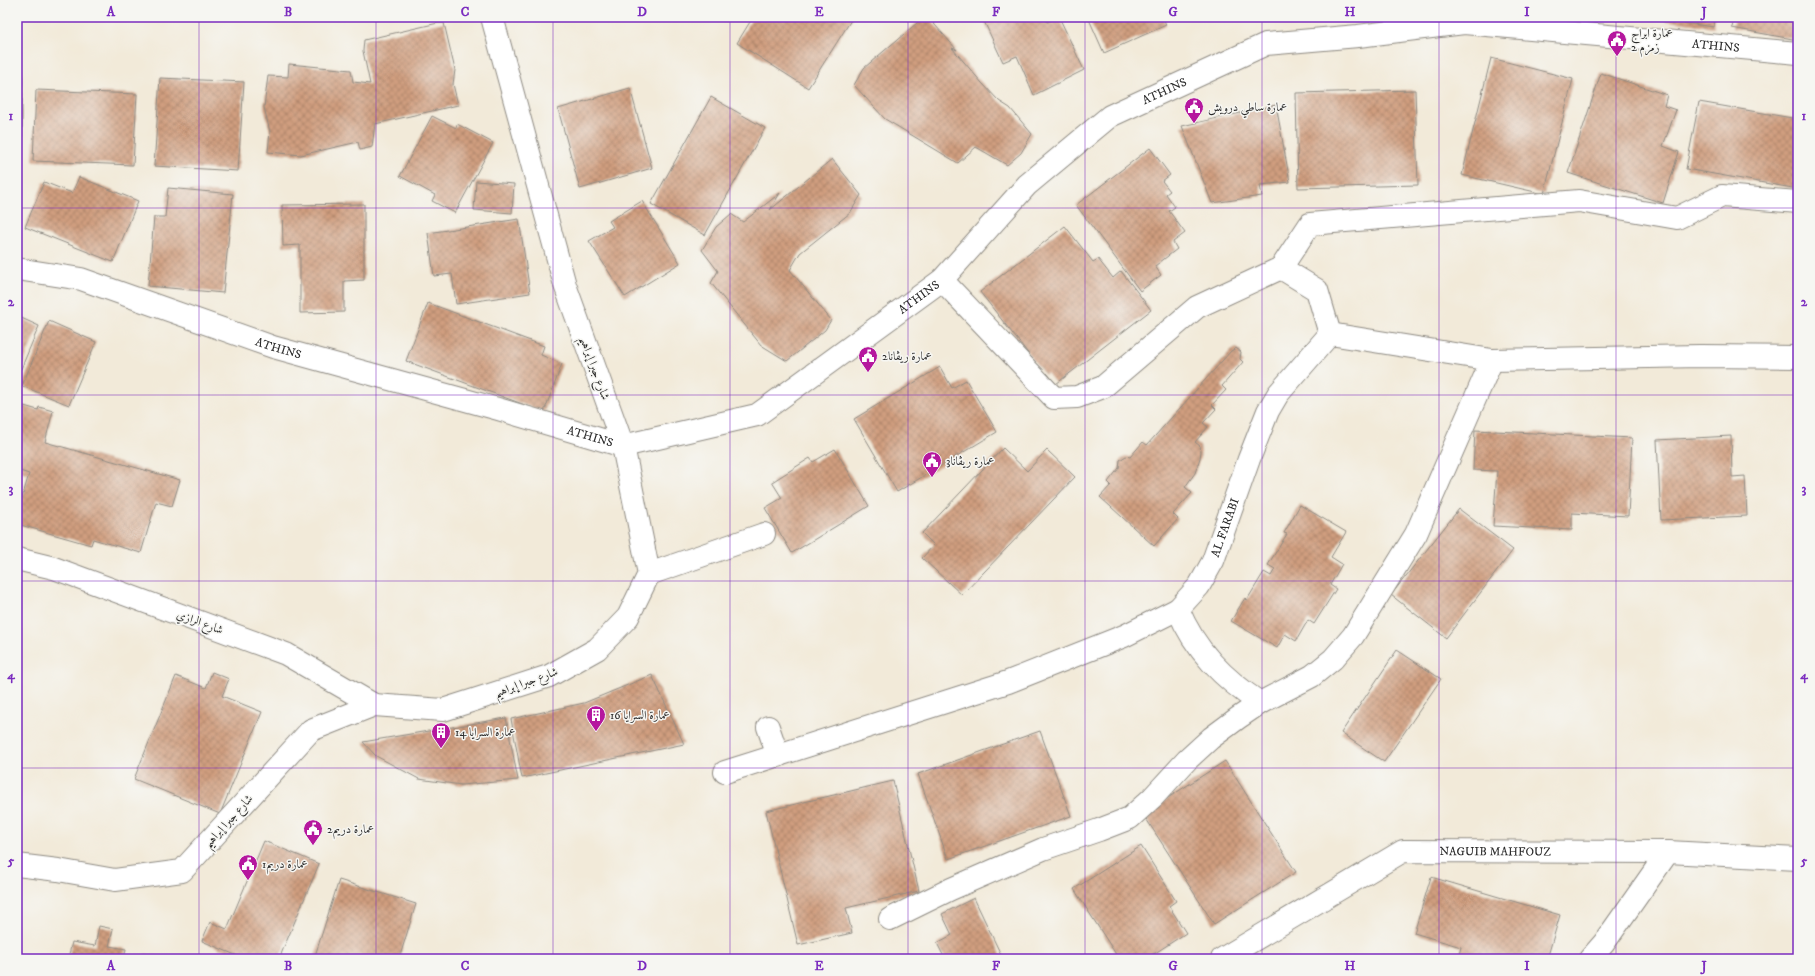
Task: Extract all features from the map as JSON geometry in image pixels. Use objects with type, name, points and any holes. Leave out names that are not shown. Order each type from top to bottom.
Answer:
[{"type":"street","name":"شارع جبرا إبراهيم","points":[[17,865],[58,870],[115,880],[182,871],[311,730],[374,705],[444,710],[549,676],[597,650],[628,617],[649,574],[622,446],[565,285],[492,17]]},
{"type":"street","name":"ATHINS","points":[[17,270],[81,279],[273,347],[498,409],[622,446],[757,415],[942,280],[1027,185],[1110,116],[1266,44],[1358,36],[1465,20],[1798,52]]},
{"type":"street","points":[[942,280],[1054,398],[1077,397],[1103,387],[1197,308],[1281,268],[1310,224],[1579,201],[1677,218],[1722,196],[1798,202]]},
{"type":"street","points":[[1281,268],[1317,290],[1330,334],[1492,360],[1700,356],[1798,357]]},
{"type":"street","name":"AL FARABI","points":[[1178,609],[1199,586],[1213,561],[1249,459],[1268,411],[1283,388],[1330,334]]},
{"type":"street","points":[[890,919],[950,889],[1043,849],[1130,818],[1153,797],[1187,760],[1211,738],[1260,703],[1312,676],[1333,659],[1353,636],[1416,534],[1492,360]]},
{"type":"street","points":[[649,574],[764,534]]},
{"type":"street","name":"شارع الرازي","points":[[17,560],[54,568],[286,654],[374,705]]},
{"type":"street","points":[[726,772],[1008,682],[1124,636],[1178,609],[1193,639],[1219,672],[1260,703]]},
{"type":"street","points":[[768,727],[778,756]]},
{"type":"street","name":"NAGUIB MAHFOUZ","points":[[1222,959],[1403,851],[1668,852],[1798,859]]},
{"type":"street","points":[[1590,959],[1604,943],[1668,852]]},
{"type":"building","points":[[753,17],[853,17],[808,88],[737,43]]},
{"type":"building","points":[[924,17],[928,17],[957,50],[952,48],[982,83],[999,101],[1010,108],[1032,134],[1021,153],[1007,165],[976,147],[958,163],[885,119],[854,85],[864,68]]},
{"type":"building","points":[[982,17],[1045,17],[1047,22],[1059,17],[1084,70],[1034,95],[1017,56],[1003,62]]},
{"type":"building","points":[[1088,17],[1163,17],[1166,25],[1104,53]]},
{"type":"building","points":[[1639,17],[1715,17],[1714,27]]},
{"type":"building","points":[[1734,17],[1798,17],[1798,40],[1732,28]]},
{"type":"building","points":[[438,23],[444,23],[455,70],[453,84],[458,105],[375,124],[372,147],[360,150],[358,142],[301,155],[268,152],[270,132],[264,107],[268,76],[288,77],[289,64],[351,70],[353,82],[370,84],[363,51],[364,40]]},
{"type":"building","points":[[1491,58],[1573,79],[1544,194],[1462,175]]},
{"type":"building","points":[[17,68],[22,68],[22,176],[17,176]]},
{"type":"building","points":[[1601,73],[1667,95],[1664,106],[1676,110],[1663,146],[1679,152],[1663,203],[1568,173]]},
{"type":"building","points":[[160,78],[244,82],[238,171],[154,166]]},
{"type":"building","points":[[630,88],[652,168],[580,189],[558,109]]},
{"type":"building","points":[[36,90],[137,94],[133,165],[33,161]]},
{"type":"building","points":[[1415,90],[1418,185],[1298,188],[1296,93]]},
{"type":"building","points":[[711,97],[765,128],[705,235],[651,204]]},
{"type":"building","points":[[1699,102],[1798,119],[1798,189],[1686,169]]},
{"type":"building","points":[[1276,105],[1290,182],[1260,185],[1262,196],[1212,203],[1182,126]]},
{"type":"building","points":[[432,116],[456,128],[457,124],[493,143],[455,213],[432,201],[435,195],[400,176]]},
{"type":"building","points":[[1150,148],[1170,175],[1162,181],[1170,191],[1166,194],[1175,207],[1169,211],[1185,233],[1173,242],[1177,249],[1155,266],[1161,275],[1140,291],[1076,205]]},
{"type":"building","points":[[832,159],[861,195],[850,213],[800,253],[790,270],[831,320],[825,330],[787,361],[761,345],[711,283],[718,271],[702,250],[716,227],[731,214],[743,222],[780,193],[770,210]]},
{"type":"building","points":[[79,177],[138,201],[113,262],[25,227],[44,182],[72,193]]},
{"type":"building","points":[[476,181],[514,184],[512,213],[474,210]]},
{"type":"building","points":[[168,188],[233,194],[223,293],[148,286],[154,217],[165,217]]},
{"type":"building","points":[[642,201],[680,263],[625,297],[589,241],[613,227],[609,221]]},
{"type":"building","points":[[364,204],[364,280],[344,281],[344,312],[300,313],[300,245],[283,246],[282,205]]},
{"type":"building","points":[[519,219],[530,293],[456,304],[452,274],[434,276],[428,233]]},
{"type":"building","points":[[1065,226],[1093,262],[1098,259],[1113,278],[1121,271],[1151,310],[1056,384],[1047,373],[1045,375],[980,292]]},
{"type":"building","points":[[428,303],[544,346],[541,355],[562,364],[544,412],[406,361]]},
{"type":"building","points":[[17,316],[39,326],[21,369],[17,367]]},
{"type":"building","points":[[49,321],[96,342],[69,405],[22,386]]},
{"type":"building","points":[[1236,348],[1241,352],[1240,359],[1243,362],[1222,386],[1226,390],[1212,405],[1216,409],[1203,423],[1208,427],[1195,442],[1200,446],[1200,458],[1195,473],[1185,487],[1192,493],[1173,514],[1178,519],[1154,546],[1100,497],[1111,485],[1108,482],[1119,468],[1120,460],[1126,456],[1130,457],[1143,442],[1147,445],[1231,351]]},
{"type":"building","points":[[940,367],[952,388],[966,380],[997,432],[897,492],[854,419]]},
{"type":"building","points":[[17,404],[38,410],[39,407],[53,411],[45,442],[180,480],[172,506],[156,502],[141,553],[93,539],[91,545],[17,524],[17,515],[29,474],[17,470]]},
{"type":"building","points":[[1475,430],[1632,438],[1628,516],[1572,513],[1572,530],[1493,526],[1497,471],[1473,470]]},
{"type":"building","points":[[1731,436],[1732,477],[1745,476],[1747,516],[1661,520],[1657,440]]},
{"type":"building","points":[[1003,448],[1027,471],[1047,450],[1075,477],[962,595],[922,558],[934,545],[922,533]]},
{"type":"building","points":[[835,449],[869,506],[792,553],[765,508],[782,498],[772,482],[810,458],[813,462]]},
{"type":"building","points":[[1300,505],[1346,532],[1331,557],[1342,564],[1330,585],[1336,589],[1314,624],[1308,620],[1296,641],[1285,634],[1277,648],[1231,621],[1245,598],[1247,600],[1264,572],[1271,576],[1275,569],[1268,565],[1287,534],[1284,533]]},
{"type":"building","points":[[1459,509],[1513,550],[1446,638],[1391,595]]},
{"type":"building","points":[[1397,650],[1441,679],[1384,762],[1341,733]]},
{"type":"building","points":[[212,672],[229,679],[222,696],[262,712],[220,814],[134,779],[176,676],[206,688]]},
{"type":"building","name":"عمارة السرايا 16","points":[[652,675],[684,744],[522,778],[511,719],[584,703]]},
{"type":"building","name":"عمارة السرايا 14","points":[[506,718],[518,780],[461,785],[419,779],[376,756],[363,742]]},
{"type":"building","points":[[1040,731],[1071,816],[948,859],[918,774]]},
{"type":"building","points":[[1225,761],[1296,872],[1214,924],[1143,814]]},
{"type":"building","points":[[893,781],[919,891],[846,908],[852,933],[798,945],[766,811]]},
{"type":"building","points":[[264,841],[319,864],[279,959],[245,959],[202,941],[210,922],[227,929]]},
{"type":"building","points":[[1141,846],[1176,901],[1169,906],[1186,933],[1146,959],[1119,959],[1074,889]]},
{"type":"building","points":[[1431,877],[1560,915],[1547,959],[1458,959],[1461,947],[1414,933]]},
{"type":"building","points":[[339,880],[416,904],[399,959],[314,959]]},
{"type":"building","points":[[974,898],[1003,959],[945,959],[937,943],[952,935],[942,914]]},
{"type":"building","points":[[99,926],[113,929],[109,946],[126,949],[124,959],[68,959],[72,942],[95,946]]},
{"type":"building","points":[[145,954],[168,958],[168,959],[144,959]]},
{"type":"place","name":"عمارة ابراج زمزم 2","points":[[1617,57]]},
{"type":"place","name":"عمارة ساطي درويش","points":[[1194,124]]},
{"type":"place","name":"عمارة ريڤانا2","points":[[868,373]]},
{"type":"place","name":"عمارة ريڤانا3","points":[[932,478]]},
{"type":"place","name":"عمارة السرايا 16","points":[[596,732]]},
{"type":"place","name":"عمارة السرايا 14","points":[[441,749]]},
{"type":"place","name":"عمارة دريم2","points":[[313,846]]},
{"type":"place","name":"عمارة دريم1","points":[[248,881]]}]
